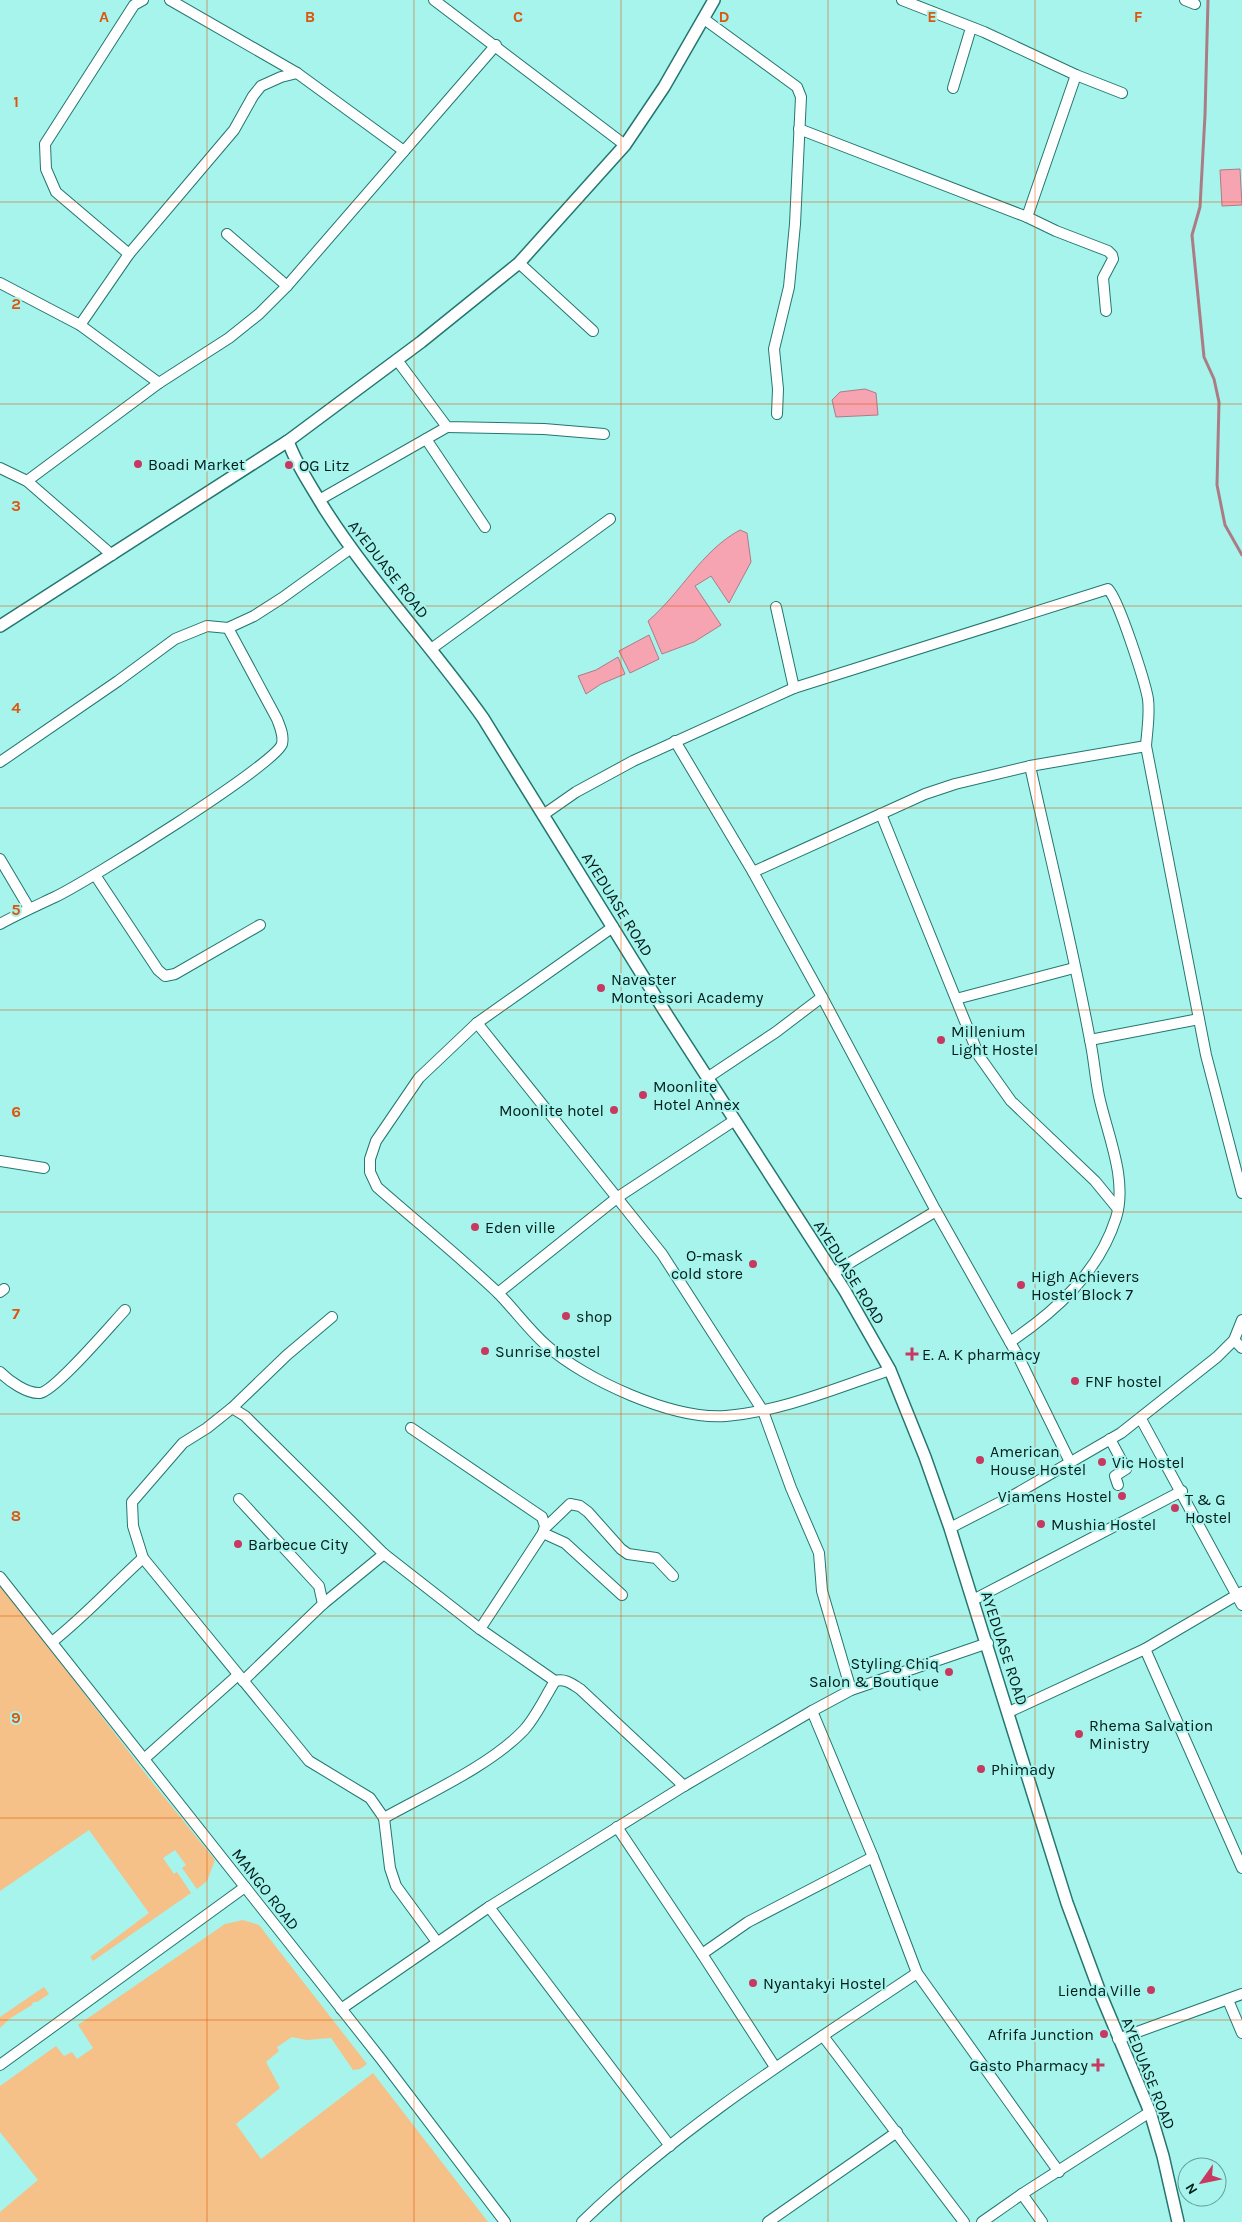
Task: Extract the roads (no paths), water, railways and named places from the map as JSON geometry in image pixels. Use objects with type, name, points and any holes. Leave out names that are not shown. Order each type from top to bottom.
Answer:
[{"type":"street","points":[[129,254],[56,192],[46,169],[45,144],[134,5],[143,0]]},
{"type":"street","points":[[170,0],[297,73],[404,151]]},
{"type":"street","points":[[434,0],[448,4],[496,45],[625,145]]},
{"type":"street","points":[[0,626],[288,441],[397,360],[519,263],[625,145],[643,120],[714,0]]},
{"type":"street","points":[[902,0],[1004,41],[1076,75],[1122,93]]},
{"type":"street","points":[[704,19],[799,90],[801,97],[789,287],[774,349],[778,389],[777,414]]},
{"type":"street","points":[[953,88],[971,28]]},
{"type":"street","points":[[27,481],[159,383],[229,338],[259,314],[287,286],[496,45]]},
{"type":"street","points":[[80,326],[129,254],[234,130],[253,96],[261,86],[281,77],[297,73]]},
{"type":"street","points":[[1027,217],[1076,75]]},
{"type":"street","points":[[800,130],[1027,217],[1112,254],[1112,259],[1103,278],[1106,311]]},
{"type":"street","points":[[227,234],[287,286]]},
{"type":"street","points":[[519,263],[593,330]]},
{"type":"street","points":[[0,283],[80,326],[159,383]]},
{"type":"street","points":[[397,360],[447,427]]},
{"type":"street","points":[[319,500],[447,427],[526,428],[604,434]]},
{"type":"street","points":[[426,439],[485,527]]},
{"type":"street","name":"AYEDUASE ROAD","points":[[288,441],[319,500],[350,549],[431,649],[483,718],[707,1078],[833,1273],[890,1370],[925,1457],[950,1528],[988,1643],[1054,1864],[1118,2039],[1150,2112],[1163,2156],[1178,2222]]},
{"type":"street","points":[[0,468],[27,481],[112,555]]},
{"type":"street","points":[[431,649],[610,519]]},
{"type":"street","points":[[0,762],[118,682],[175,638],[207,626],[228,628],[254,616],[350,549]]},
{"type":"street","points":[[543,815],[609,774],[675,741],[794,688],[1108,590],[1120,615],[1148,699],[1149,718],[1146,746],[1206,1055],[1242,1194]]},
{"type":"street","points":[[776,607],[794,688]]},
{"type":"street","points":[[0,924],[29,908],[54,898],[95,875],[258,769],[281,746],[283,735],[277,719],[228,628]]},
{"type":"street","points":[[675,741],[753,872],[822,997],[936,1211],[1010,1342],[1070,1462]]},
{"type":"street","points":[[753,872],[925,794],[955,784],[1030,766],[1146,746]]},
{"type":"street","points":[[1010,1342],[1059,1306],[1093,1265],[1116,1219],[1118,1209],[1118,1176],[1099,1095],[1090,1040],[1030,766]]},
{"type":"street","points":[[881,814],[979,1056],[1004,1092],[1042,1132],[1095,1181],[1118,1209]]},
{"type":"street","points":[[0,859],[29,908]]},
{"type":"street","points":[[95,875],[158,970],[165,976],[176,974],[260,925]]},
{"type":"street","points":[[613,927],[477,1024],[419,1078],[376,1141],[370,1159],[370,1172],[377,1188],[498,1293],[529,1330],[564,1361],[635,1396],[665,1408],[699,1415],[724,1416],[763,1412],[890,1370]]},
{"type":"street","points":[[956,999],[1074,968]]},
{"type":"street","points":[[707,1078],[776,1032],[822,997]]},
{"type":"street","points":[[1090,1040],[1199,1020]]},
{"type":"street","points":[[477,1024],[662,1254],[763,1412],[791,1488],[819,1553],[822,1592],[851,1690]]},
{"type":"street","points":[[498,1293],[618,1197],[735,1120]]},
{"type":"street","points":[[0,1161],[44,1168]]},
{"type":"street","points":[[833,1273],[936,1211]]},
{"type":"street","points":[[0,1372],[23,1388],[38,1393],[44,1392],[66,1373],[125,1310]]},
{"type":"street","points":[[332,1317],[287,1355],[232,1408],[207,1428],[183,1443],[132,1502],[133,1526],[143,1558],[309,1761],[370,1798],[384,1818],[390,1868],[396,1886],[437,1942]]},
{"type":"street","points":[[950,1528],[994,1506],[1110,1440],[1141,1419],[1198,1374],[1234,1340],[1242,1320]]},
{"type":"street","points":[[1234,1340],[1242,1348]]},
{"type":"street","points":[[232,1408],[245,1416],[384,1554],[480,1629],[555,1682]]},
{"type":"street","points":[[1141,1419],[1239,1594],[1242,1605]]},
{"type":"street","points":[[411,1428],[542,1517],[544,1530],[565,1543],[622,1595]]},
{"type":"street","points":[[1110,1440],[1126,1469],[1114,1476],[1118,1485]]},
{"type":"street","points":[[973,1600],[1182,1491]]},
{"type":"street","points":[[239,1498],[319,1586],[323,1604]]},
{"type":"street","points":[[480,1629],[544,1530],[570,1504],[580,1506],[628,1554],[656,1558],[673,1576]]},
{"type":"street","points":[[144,1759],[241,1678],[323,1604],[384,1554]]},
{"type":"street","points":[[52,1642],[86,1614],[100,1596],[143,1558]]},
{"type":"street","name":"MANGO ROAD","points":[[0,1576],[505,2222]]},
{"type":"street","points":[[1009,1712],[1145,1649],[1239,1594]]},
{"type":"street","points":[[341,2010],[489,1907],[684,1786],[812,1710],[851,1690],[988,1643]]},
{"type":"street","points":[[1145,1649],[1242,1868]]},
{"type":"street","points":[[384,1818],[474,1767],[514,1739],[525,1729],[555,1682],[560,1680],[569,1682],[580,1689],[684,1786]]},
{"type":"street","points":[[812,1710],[873,1857],[917,1973],[1059,2172]]},
{"type":"street","points":[[617,1827],[775,2067]]},
{"type":"street","points":[[702,1954],[748,1922],[873,1857]]},
{"type":"street","points":[[0,2065],[245,1887]]},
{"type":"street","points":[[489,1907],[670,2146]]},
{"type":"street","points":[[582,2222],[670,2146],[775,2067],[917,1973]]},
{"type":"street","points":[[1118,2039],[1242,1994]]},
{"type":"street","points":[[1228,2000],[1242,2033]]},
{"type":"street","points":[[822,2036],[964,2222]]},
{"type":"street","points":[[982,2222],[1022,2194],[1150,2112]]},
{"type":"street","points":[[768,2222],[897,2132]]},
{"type":"street","points":[[1022,2194],[1042,2222]]},
{"type":"waterway","points":[[1208,0],[1200,207],[1192,235],[1204,357],[1214,379],[1219,402],[1217,485],[1225,525],[1242,555]]},
{"type":"place","name":"Boadi Market","points":[[138,464]]},
{"type":"place","name":"OG Litz","points":[[289,465]]},
{"type":"place","name":"Navaster Montessori Academy","points":[[601,988]]},
{"type":"place","name":"Millenium Light Hostel","points":[[941,1040]]},
{"type":"place","name":"Moonlite Hotel Annex","points":[[643,1095]]},
{"type":"place","name":"Moonlite hotel","points":[[614,1110]]},
{"type":"place","name":"Eden ville","points":[[475,1227]]},
{"type":"place","name":"O-mask cold store","points":[[753,1264]]},
{"type":"place","name":"High Achievers Hostel Block 7","points":[[1021,1285]]},
{"type":"place","name":"shop","points":[[566,1316]]},
{"type":"place","name":"Sunrise hostel","points":[[485,1351]]},
{"type":"place","name":"E. A. K pharmacy","points":[[912,1354]]},
{"type":"place","name":"FNF hostel","points":[[1075,1381]]},
{"type":"place","name":"American House Hostel","points":[[980,1460]]},
{"type":"place","name":"Vic Hostel","points":[[1102,1462]]},
{"type":"place","name":"Viamens Hostel","points":[[1122,1496]]},
{"type":"place","name":"T & G Hostel","points":[[1175,1508]]},
{"type":"place","name":"Mushia Hostel","points":[[1041,1524]]},
{"type":"place","name":"Barbecue City","points":[[238,1544]]},
{"type":"place","name":"Styling Chiq Salon & Boutique","points":[[949,1672]]},
{"type":"place","name":"Rhema Salvation Ministry","points":[[1079,1734]]},
{"type":"place","name":"Phimady","points":[[981,1769]]},
{"type":"place","name":"Nyantakyi Hostel","points":[[753,1983]]},
{"type":"place","name":"Lienda Ville","points":[[1151,1990]]},
{"type":"place","name":"Afrifa Junction","points":[[1104,2034]]},
{"type":"place","name":"Gasto Pharmacy","points":[[1098,2065]]}]
